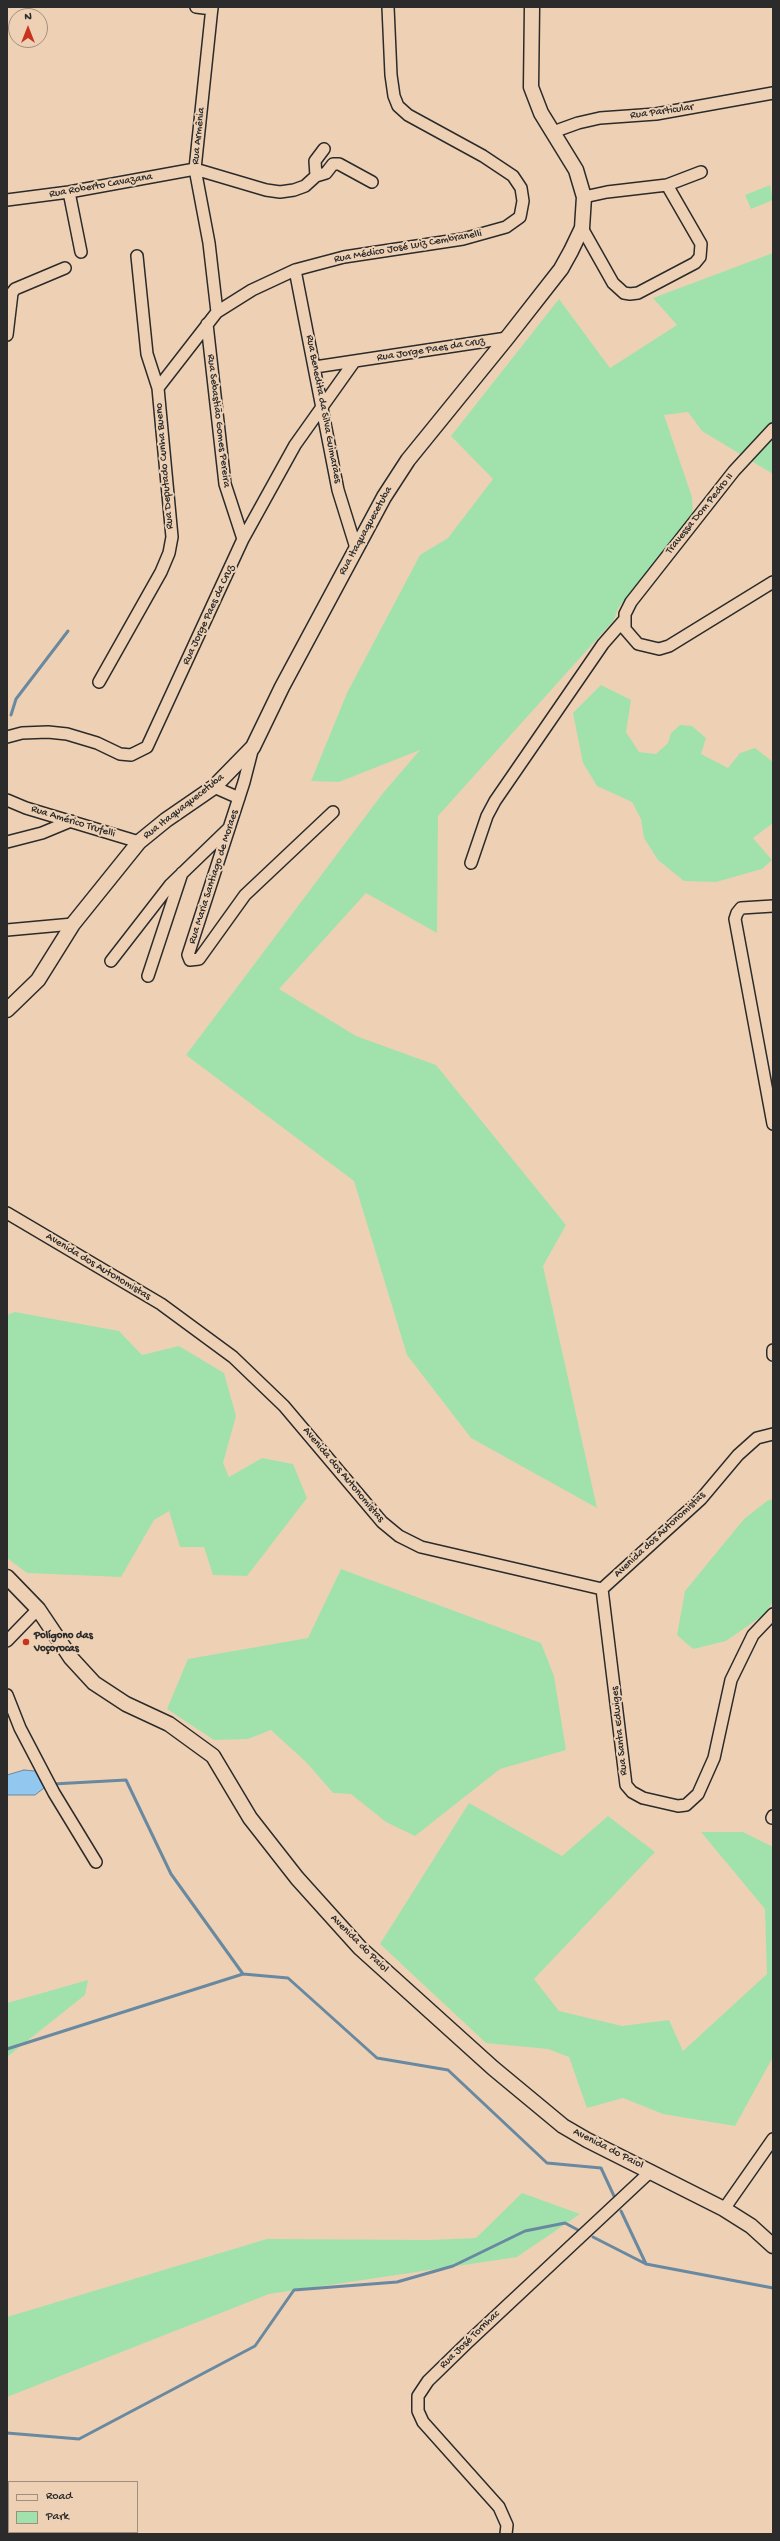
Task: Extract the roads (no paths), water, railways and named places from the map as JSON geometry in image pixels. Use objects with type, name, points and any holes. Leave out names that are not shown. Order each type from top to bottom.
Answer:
[{"type":"street","points":[[196,7],[212,8]]},
{"type":"street","name":"Rua Médico José Luiz Cembranelli","points":[[158,388],[217,312],[252,290],[295,270],[344,258],[463,239],[506,227],[520,217],[523,201],[521,188],[513,176],[483,156],[408,115],[398,106],[394,96],[391,75],[388,7]]},
{"type":"street","name":"Rua Itaquaquecetuba","points":[[7,1010],[38,980],[73,924],[139,842],[166,820],[214,787],[253,747],[384,497],[408,460],[508,338],[561,269],[582,228],[584,197],[576,170],[541,112],[531,87],[530,44],[532,7]]},
{"type":"street","name":"Rua Armênia","points":[[212,8],[195,170],[209,243],[217,312]]},
{"type":"street","name":"Rua Particular","points":[[553,132],[578,123],[600,118],[656,114],[773,93]]},
{"type":"street","points":[[316,176],[315,161],[324,149]]},
{"type":"street","points":[[195,170],[266,190],[280,192],[305,186],[316,176],[326,173],[333,164],[339,164],[372,182]]},
{"type":"street","name":"Rua Roberto Cavazana","points":[[7,200],[69,192],[195,170]]},
{"type":"street","points":[[584,197],[607,192],[667,185],[701,172]]},
{"type":"street","points":[[582,228],[613,283],[624,293],[638,293],[695,263],[700,258],[701,244],[667,185]]},
{"type":"street","points":[[69,192],[81,252]]},
{"type":"street","name":"Rua Deputado Cunha Bueno","points":[[99,682],[161,572],[169,553],[172,521],[158,388],[148,354],[137,256]]},
{"type":"street","points":[[7,335],[12,293],[15,289],[65,268]]},
{"type":"street","name":"Rua Benedita da Silva Guimarães","points":[[295,270],[323,407],[338,490],[356,548]]},
{"type":"street","name":"Rua Sebastião Gomes Pereira","points":[[207,324],[224,477],[232,510],[243,539]]},
{"type":"street","name":"Rua Jorge Paes da Cruz","points":[[315,367],[508,338]]},
{"type":"street","name":"Rua Jorge Paes da Cruz","points":[[7,738],[22,733],[54,732],[74,736],[120,754],[131,756],[147,747],[243,539],[295,445],[354,362]]},
{"type":"street","name":"Travessa Dom Pedro II","points":[[471,863],[487,816],[495,801],[603,644],[624,620],[631,602],[734,471],[773,429]]},
{"type":"street","points":[[624,620],[625,629],[638,644],[659,649],[669,646],[773,582]]},
{"type":"street","name":"Rua Maria Santiago de Moraes","points":[[253,747],[239,798],[188,955],[192,961],[199,959],[246,895],[332,812]]},
{"type":"street","name":"Rua Maria Santiago de Moraes","points":[[214,787],[239,798]]},
{"type":"street","name":"Rua Américo Trufelli","points":[[7,800],[139,842]]},
{"type":"street","points":[[7,842],[42,833],[71,821]]},
{"type":"street","points":[[111,961],[170,885],[228,828]]},
{"type":"street","points":[[148,976],[182,872]]},
{"type":"street","points":[[773,906],[746,907],[737,913],[735,919],[773,1124]]},
{"type":"street","points":[[7,930],[73,924]]},
{"type":"street","name":"Avenida dos Autonomistas","points":[[7,1213],[161,1304],[233,1357],[284,1406],[382,1522],[399,1536],[421,1547],[602,1589],[700,1499],[738,1455],[757,1438],[773,1434]]},
{"type":"street","points":[[773,1350],[773,1356]]},
{"type":"street","name":"Avenida do Paiol","points":[[7,1577],[38,1609],[71,1658],[94,1683],[126,1704],[169,1724],[200,1744],[213,1756],[250,1818],[297,1878],[360,1948],[434,2016],[563,2126],[586,2140],[651,2171],[724,2209],[751,2226],[773,2246]]},
{"type":"street","name":"Rua Santa Edwiges","points":[[602,1589],[626,1785],[632,1792],[643,1798],[678,1806],[686,1805],[698,1794],[714,1758],[731,1680],[753,1635],[773,1614]]},
{"type":"street","points":[[7,1641],[38,1609]]},
{"type":"street","points":[[7,1695],[20,1728],[54,1793],[96,1862]]},
{"type":"street","points":[[724,2209],[773,2139]]},
{"type":"street","name":"Rua José Tornhac","points":[[506,2534],[507,2525],[499,2507],[423,2422],[418,2411],[418,2396],[428,2381],[467,2343],[651,2171]]},
{"type":"water","points":[[24,1770],[35,1771],[44,1788],[35,1795],[7,1795],[7,1775]]},
{"type":"waterway","points":[[11,715],[16,699],[68,631]]},
{"type":"waterway","points":[[53,1784],[126,1780],[171,1874],[243,1974],[288,1978],[377,2058],[448,2070],[547,2163],[601,2168],[614,2196]]},
{"type":"waterway","points":[[7,2049],[243,1974]]},
{"type":"waterway","points":[[621,2211],[646,2264]]},
{"type":"waterway","points":[[7,2433],[79,2439],[255,2346],[294,2290],[397,2282],[453,2266],[525,2231],[565,2223],[578,2230]]},
{"type":"waterway","points":[[593,2237],[646,2264],[773,2288]]},
{"type":"place","name":"Polígono das Voçorocas","points":[[26,1642]]}]
